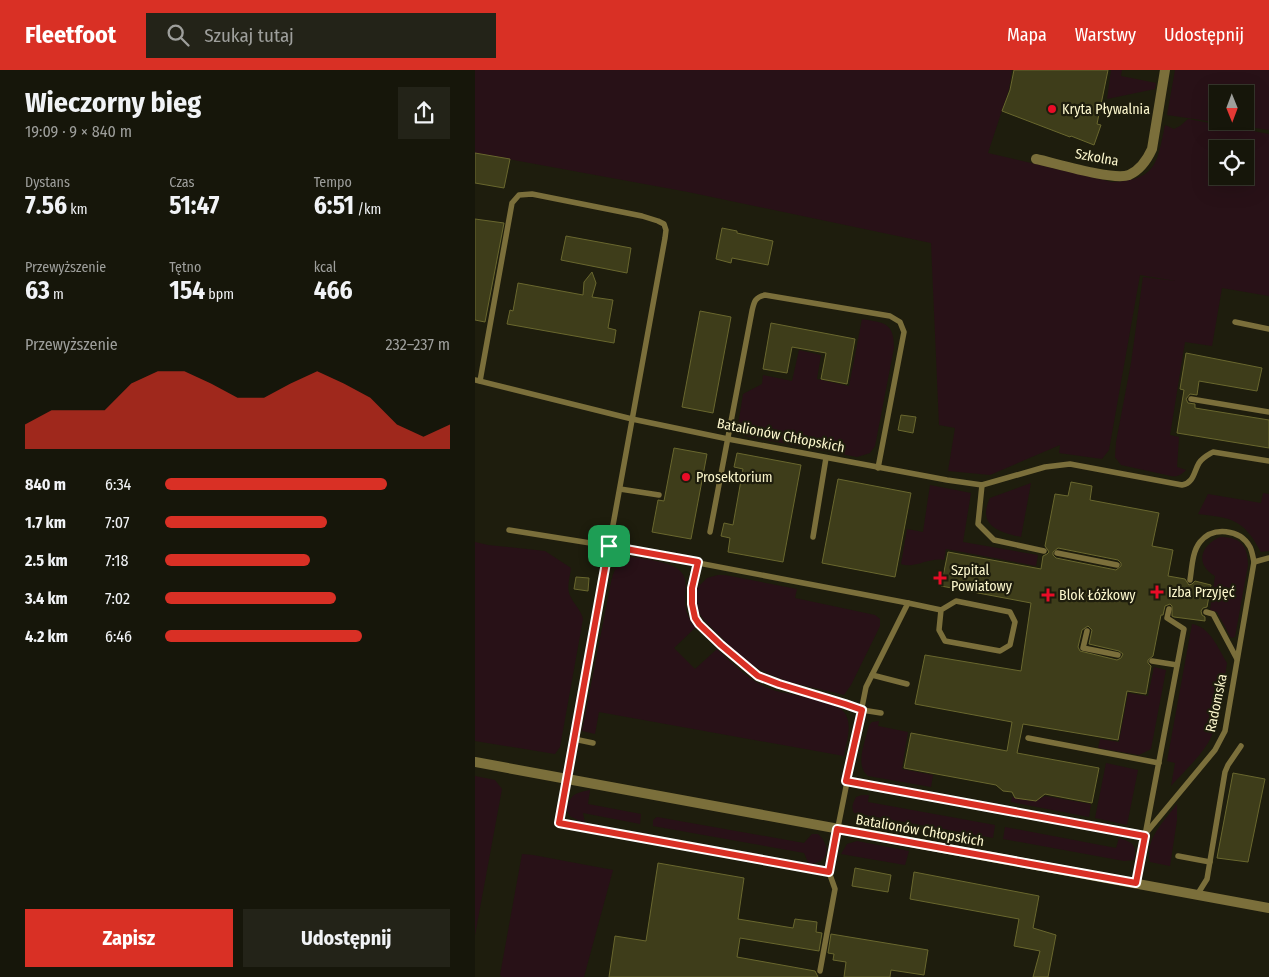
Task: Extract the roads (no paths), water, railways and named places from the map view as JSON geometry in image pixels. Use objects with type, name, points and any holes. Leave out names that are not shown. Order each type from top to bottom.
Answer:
[{"type":"street","name":"Szkolna","points":[[1036,159],[1112,176],[1127,176],[1136,171],[1148,158],[1152,149],[1165,70]]},
{"type":"street","name":"Batalionów Chłopskich","points":[[475,762],[1269,908]]},
{"type":"lane","points":[[477,381],[513,203],[519,195],[532,194],[642,216],[664,224],[666,230],[621,488],[559,823],[829,872]]},
{"type":"lane","points":[[710,532],[752,311],[759,296],[765,295],[890,316],[901,322],[903,332],[878,468]]},
{"type":"lane","points":[[1235,322],[1269,329]]},
{"type":"lane","name":"Batalionów Chłopskich","points":[[477,381],[632,419],[728,439],[878,468],[982,485],[1045,467],[1070,464],[1182,485],[1187,484],[1191,480],[1200,461],[1213,452],[1269,461]]},
{"type":"lane","points":[[1191,399],[1269,411]]},
{"type":"lane","points":[[813,537],[826,458]]},
{"type":"lane","points":[[982,485],[978,524],[994,540],[1044,551]]},
{"type":"lane","points":[[621,488],[659,495]]},
{"type":"lane","points":[[509,530],[698,562],[941,610],[956,601],[1010,612],[1015,622],[1010,645],[1000,651],[945,641],[939,630],[941,610]]},
{"type":"lane","points":[[1190,580],[1195,553],[1199,543],[1205,537],[1215,532],[1225,531],[1236,534],[1244,540],[1251,549],[1254,562],[1269,558]]},
{"type":"lane","points":[[1057,553],[1117,565]]},
{"type":"lane","points":[[698,562],[692,588],[692,604],[695,618],[709,637],[758,676],[862,710],[881,713]]},
{"type":"lane","name":"Radomska","points":[[1145,834],[1211,756],[1222,739],[1238,660],[1254,562]]},
{"type":"lane","points":[[820,971],[835,889],[829,872],[866,687],[908,603]]},
{"type":"lane","points":[[1136,883],[1184,629],[1167,618],[1169,609]]},
{"type":"lane","points":[[1206,612],[1213,614],[1238,660]]},
{"type":"lane","points":[[1087,631],[1083,648],[1118,655]]},
{"type":"lane","points":[[1152,661],[1177,665]]},
{"type":"lane","points":[[872,675],[907,684]]},
{"type":"lane","points":[[1028,738],[1159,763]]},
{"type":"lane","points":[[574,739],[593,743]]},
{"type":"lane","points":[[1197,895],[1207,879],[1225,772],[1241,746]]},
{"type":"lane","points":[[846,781],[1145,834]]},
{"type":"lane","points":[[1177,856],[1209,862]]},
{"type":"place","name":"Kryta Pływalnia","points":[[1052,109]]},
{"type":"place","name":"Prosektorium","points":[[686,477]]},
{"type":"place","name":"Szpital Powiatowy","points":[[940,578]]},
{"type":"place","name":"Izba Przyjęć","points":[[1157,592]]},
{"type":"place","name":"Blok Łóżkowy","points":[[1048,595]]}]
